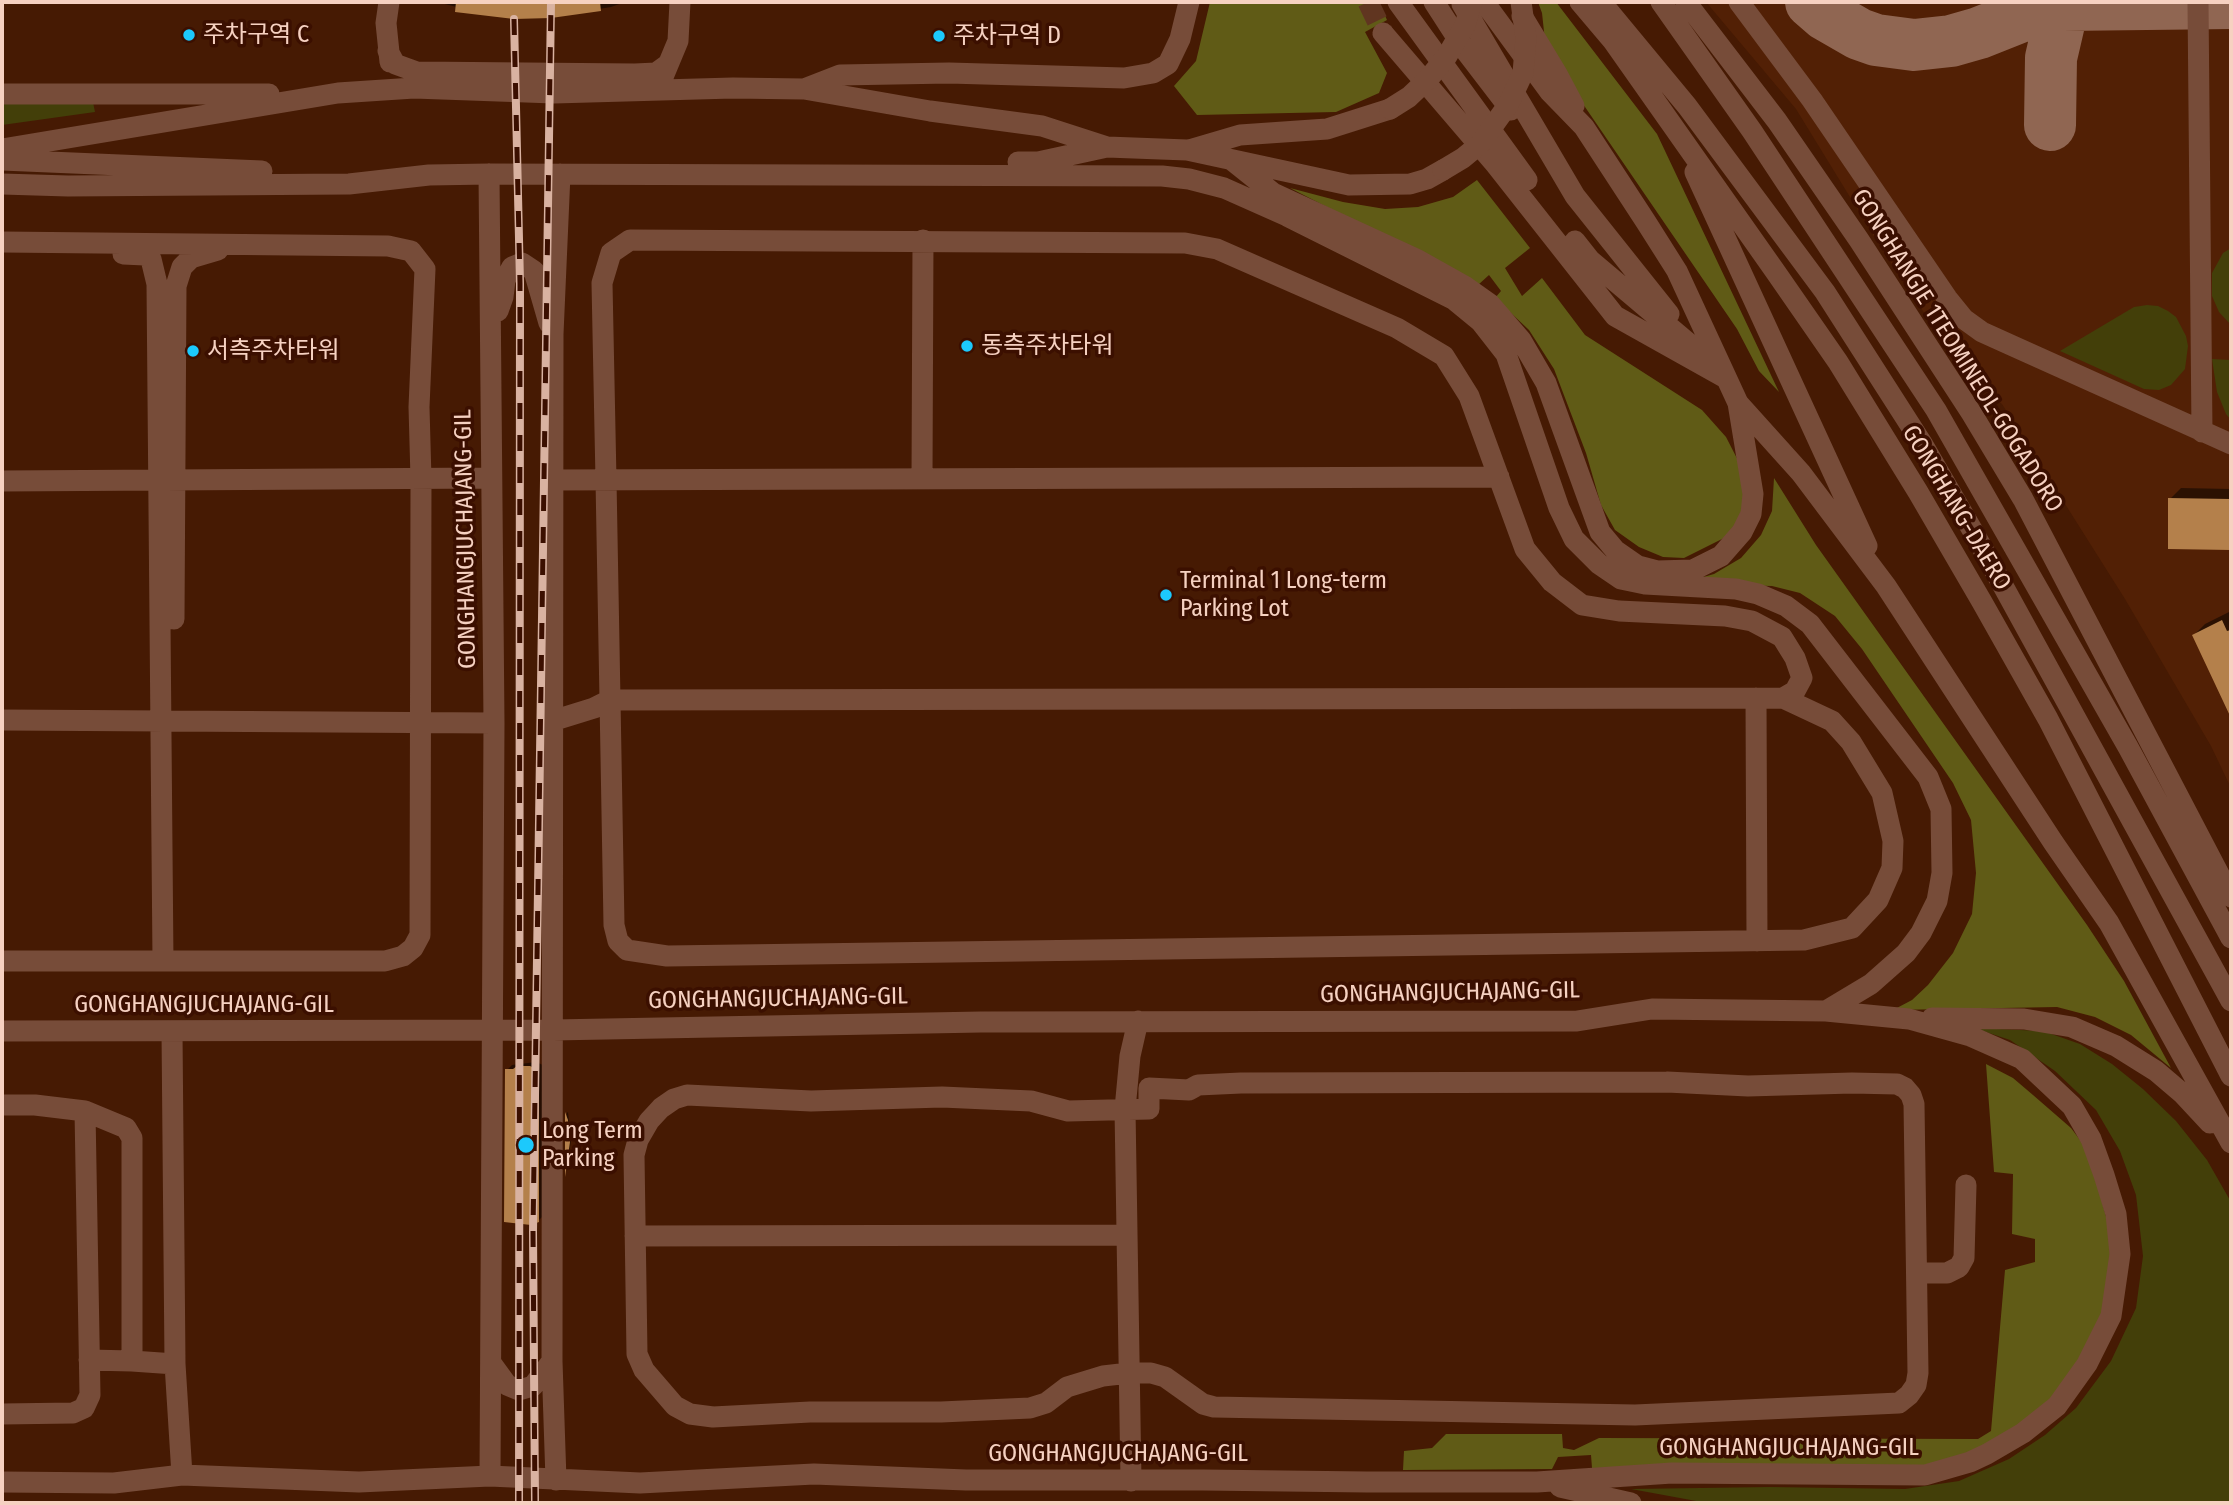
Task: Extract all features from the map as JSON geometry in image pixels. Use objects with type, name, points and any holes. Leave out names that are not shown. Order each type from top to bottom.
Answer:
[{"type":"street","points":[[389,2],[386,23],[393,72],[414,88]]},
{"type":"street","points":[[645,92],[662,78],[678,41],[680,2]]},
{"type":"street","points":[[804,89],[840,75],[948,74],[1124,78],[1153,73],[1168,64],[1180,39],[1189,2]]},
{"type":"street","points":[[1398,2],[1510,158],[1590,260],[1701,353]]},
{"type":"street","points":[[1434,2],[1465,50],[1611,243],[1701,353],[1724,377]]},
{"type":"street","points":[[1461,2],[1575,196]]},
{"type":"street","points":[[1187,150],[1240,135],[1327,129],[1390,109],[1409,97],[1447,57],[1465,25],[1472,2]]},
{"type":"street","points":[[1484,2],[1550,92],[1584,127]]},
{"type":"street","points":[[1514,2],[1558,74],[1584,127],[1677,271],[1738,403],[1801,473],[1886,586],[2109,923],[2231,1143]]},
{"type":"street","points":[[820,173],[956,162],[1038,162],[1107,147],[1187,150],[1349,185],[1410,184],[1427,179],[1463,158],[1480,144],[1508,105],[1522,73],[1526,38],[1521,2]]},
{"type":"street","name":"GONGHANG-DAERO","points":[[1580,2],[1613,41],[1838,362],[1982,602],[2048,719],[2231,1076]]},
{"type":"street","points":[[1601,2],[1687,106],[1825,292],[1923,445],[2231,1001]]},
{"type":"street","points":[[1661,2],[1752,131],[1936,410],[2128,747],[2231,938]]},
{"type":"street","name":"GONGHANGJE 1TEOMINEOL-GOGADORO","points":[[1686,2],[1777,121],[1972,415],[2023,499],[2231,897]]},
{"type":"street","points":[[1739,2],[1812,100],[1964,319],[1982,332],[2231,444]]},
{"type":"street","points":[[2198,2],[2202,432]]},
{"type":"street","points":[[1382,33],[1496,165],[1615,316],[1724,377]]},
{"type":"street","points":[[388,51],[395,64],[417,72],[635,74],[656,73],[667,65]]},
{"type":"street","points":[[2,94],[338,93],[414,88],[554,93],[733,88],[804,89],[930,111],[1042,126],[1107,147]]},
{"type":"street","points":[[2,149],[338,93]]},
{"type":"street","points":[[1674,127],[1886,586]]},
{"type":"street","points":[[2,160],[348,175],[383,180]]},
{"type":"street","points":[[1233,161],[1273,193],[1416,259],[1490,304],[1521,341],[1546,383],[1600,532],[1615,550],[1638,566],[1657,571],[1693,570],[1721,556],[1742,531],[1751,514],[1754,494],[1738,403]]},
{"type":"street","points":[[2,184],[336,184],[429,175],[489,174],[1163,176],[1189,178],[1224,188],[1287,216],[1453,299],[1481,322],[1506,354],[1559,508],[1574,539],[1599,564],[1621,579],[1645,584],[1736,589],[1758,594],[1786,606],[1810,624],[1928,777],[1941,809],[1942,873],[1937,901],[1921,933],[1906,953],[1871,984],[1826,1011]]},
{"type":"street","name":"GONGHANGJUCHAJANG-GIL","points":[[489,174],[494,723],[490,1476]]},
{"type":"street","points":[[556,1480],[552,1361],[552,721],[553,334],[559,174]]},
{"type":"street","points":[[552,721],[610,700],[1783,698],[1832,721],[1851,743],[1882,793],[1893,841],[1892,868],[1878,900],[1852,928],[1804,940],[667,957],[626,950],[618,941],[614,925],[610,700],[606,480],[602,283],[611,253],[630,240],[1185,243],[1217,249],[1397,328],[1444,356],[1469,396],[1525,549],[1552,582],[1582,605],[1619,611],[1725,616],[1752,621],[1782,638],[1795,658],[1802,678],[1795,691],[1783,698]]},
{"type":"street","points":[[922,479],[923,240]]},
{"type":"street","points":[[2,242],[388,246],[411,251],[425,269],[419,407],[420,935],[413,948],[402,956],[385,961],[2,961]]},
{"type":"street","points":[[85,243],[108,252],[145,255],[154,265],[167,480]]},
{"type":"street","points":[[167,961],[167,480],[176,286],[182,267],[191,258],[239,243]]},
{"type":"street","points":[[490,333],[503,297],[505,281],[512,267],[522,263],[534,271],[553,334]]},
{"type":"street","points":[[553,480],[1499,477]]},
{"type":"street","points":[[2,481],[490,478]]},
{"type":"street","points":[[1756,698],[1757,940]]},
{"type":"street","points":[[2,720],[494,723]]},
{"type":"street","name":"GONGHANGJUCHAJANG-GIL","points":[[2,1031],[553,1030],[981,1021],[1577,1021],[1652,1009],[1826,1011],[1909,1019],[1970,1036],[2022,1059],[2072,1105],[2091,1139],[2116,1214],[2120,1254],[2111,1316],[2087,1364],[2057,1406],[2023,1433],[1987,1454],[1970,1462],[1925,1475],[1672,1473],[1537,1482],[966,1480],[814,1474],[640,1483],[490,1476],[359,1482],[182,1475],[114,1483],[8,1485]]},
{"type":"street","points":[[1909,1019],[2024,1019],[2072,1027],[2095,1036],[2156,1072],[2202,1112],[2231,1149]]},
{"type":"street","points":[[1131,1481],[1125,1109],[1130,1056],[1138,1021]]},
{"type":"street","points":[[172,1032],[175,1364],[182,1475]]},
{"type":"street","points":[[1667,1082],[1748,1086],[1897,1084],[1911,1095],[1914,1104],[1918,1373],[1916,1385],[1899,1403],[1635,1415],[1214,1407],[1203,1404],[1165,1377],[1151,1373],[1129,1373],[1103,1376],[1067,1387],[1046,1403],[1030,1408],[941,1412],[810,1412],[713,1417],[690,1414],[675,1406],[644,1370],[637,1354],[635,1236],[634,1156],[638,1140],[649,1121],[661,1108],[674,1099],[687,1095],[811,1101],[942,1097],[1031,1101],[1068,1111],[1149,1109],[1149,1088],[1189,1090],[1198,1085],[1241,1083],[1667,1082]]},
{"type":"street","points":[[2,1105],[35,1105],[85,1111],[127,1128],[132,1138],[132,1361]]},
{"type":"street","points":[[2,1414],[73,1413],[84,1408],[90,1395],[85,1111]]},
{"type":"street","points":[[1917,1273],[1947,1273],[1959,1267],[1964,1258],[1966,1185]]},
{"type":"street","points":[[635,1236],[1127,1235]]},
{"type":"street","points":[[89,1360],[175,1364]]},
{"type":"street","points":[[491,1363],[507,1385],[519,1390],[533,1386],[552,1361]]},
{"type":"street","points":[[1537,1482],[1631,1503]]},
{"type":"shaded area","points":[[1210,2],[1379,2],[1387,20],[1365,32],[1387,73],[1379,93],[1336,112],[1197,115],[1174,86],[1196,61]]},
{"type":"shaded area","points":[[1538,2],[1556,2],[1657,134],[1779,392],[1759,371],[1737,329],[1546,50],[1542,13]]},
{"type":"shaded area","points":[[1706,2],[2231,2],[2231,788],[2211,746],[2125,599],[2002,404],[1966,376],[1880,246],[1796,109]]},
{"type":"shaded area","points":[[93,102],[95,112],[2,125],[2,103]]},
{"type":"shaded area","points":[[1477,180],[1530,248],[1505,268],[1522,296],[1542,278],[1585,335],[1702,410],[1726,437],[1745,474],[1744,502],[1738,522],[1724,538],[1684,558],[1663,557],[1639,547],[1615,530],[1601,505],[1586,453],[1554,369],[1529,330],[1495,298],[1501,291],[1489,275],[1478,285],[1290,188],[1343,202],[1385,209],[1418,207],[1453,197]]},
{"type":"shaded area","points":[[2231,248],[2231,325],[2219,312],[2212,296],[2212,273],[2223,253]]},
{"type":"shaded area","points":[[2158,306],[2176,317],[2186,336],[2188,346],[2185,369],[2171,385],[2159,390],[2144,389],[2060,351],[2134,307]]},
{"type":"shaded area","points":[[2212,359],[2231,360],[2231,420],[2217,392]]},
{"type":"shaded area","points":[[1774,478],[1816,545],[2087,925],[2124,981],[2171,1068],[2131,1035],[2095,1017],[2057,1007],[1893,1010],[1912,1000],[1928,985],[1953,953],[1972,914],[1976,873],[1971,820],[1953,783],[1862,649],[1835,616],[1800,593],[1772,586],[1693,580],[1714,574],[1741,558],[1761,535],[1772,511]]},
{"type":"shaded area","points":[[1974,1028],[2043,1031],[2080,1044],[2112,1064],[2176,1121],[2207,1160],[2231,1202],[2231,1503],[1707,1503],[1631,1489],[1905,1489],[1959,1481],[2009,1459],[2045,1435],[2076,1408],[2111,1361],[2136,1308],[2143,1256],[2136,1195],[2120,1151],[2096,1110],[2055,1071],[2010,1040]]},
{"type":"shaded area","points":[[1986,1064],[2013,1078],[2033,1095],[2071,1128],[2089,1152],[2113,1243],[2101,1326],[2045,1409],[1987,1449],[1921,1467],[1592,1468],[1591,1455],[1558,1457],[1552,1469],[1403,1470],[1404,1451],[1432,1448],[1446,1434],[1562,1434],[1563,1448],[1574,1450],[1599,1438],[1978,1439],[1991,1431],[2005,1270],[2035,1262],[2035,1239],[2012,1234],[2013,1174],[1994,1172]]},
{"type":"building","points":[[456,2],[600,2],[601,11],[551,18],[514,19],[455,12]]},
{"type":"building","points":[[2168,498],[2231,499],[2231,550],[2168,549]]},
{"type":"building","points":[[2222,620],[2227,631],[2231,630],[2231,718],[2192,635]]},
{"type":"building","points":[[530,1066],[539,1070],[539,1222],[531,1225],[504,1222],[505,1069]]},
{"type":"building","points":[[565,1112],[570,1142],[565,1177]]},
{"type":"taxiway","points":[[1811,2],[1826,15],[1859,34],[1876,40],[1914,45],[1951,41],[1979,33],[2057,2]]},
{"type":"taxiway","points":[[2050,125],[2051,58],[2064,2]]},
{"type":"taxiway","points":[[2038,11],[2063,5],[2231,3]]},
{"type":"tunnel","points":[[1368,2],[1383,33]]},
{"type":"railway","points":[[535,1503],[533,1231],[551,2]]},
{"type":"railway","points":[[514,19],[520,283],[519,1503]]},
{"type":"place","name":"주차구역 C","points":[[189,35]]},
{"type":"place","name":"주차구역 D","points":[[939,36]]},
{"type":"place","name":"동측주차타워","points":[[967,346]]},
{"type":"place","name":"서측주차타워","points":[[193,351]]},
{"type":"place","name":"Terminal 1 Long-term Parking Lot","points":[[1166,595]]},
{"type":"place","name":"Long Term Parking","points":[[526,1145]]}]
